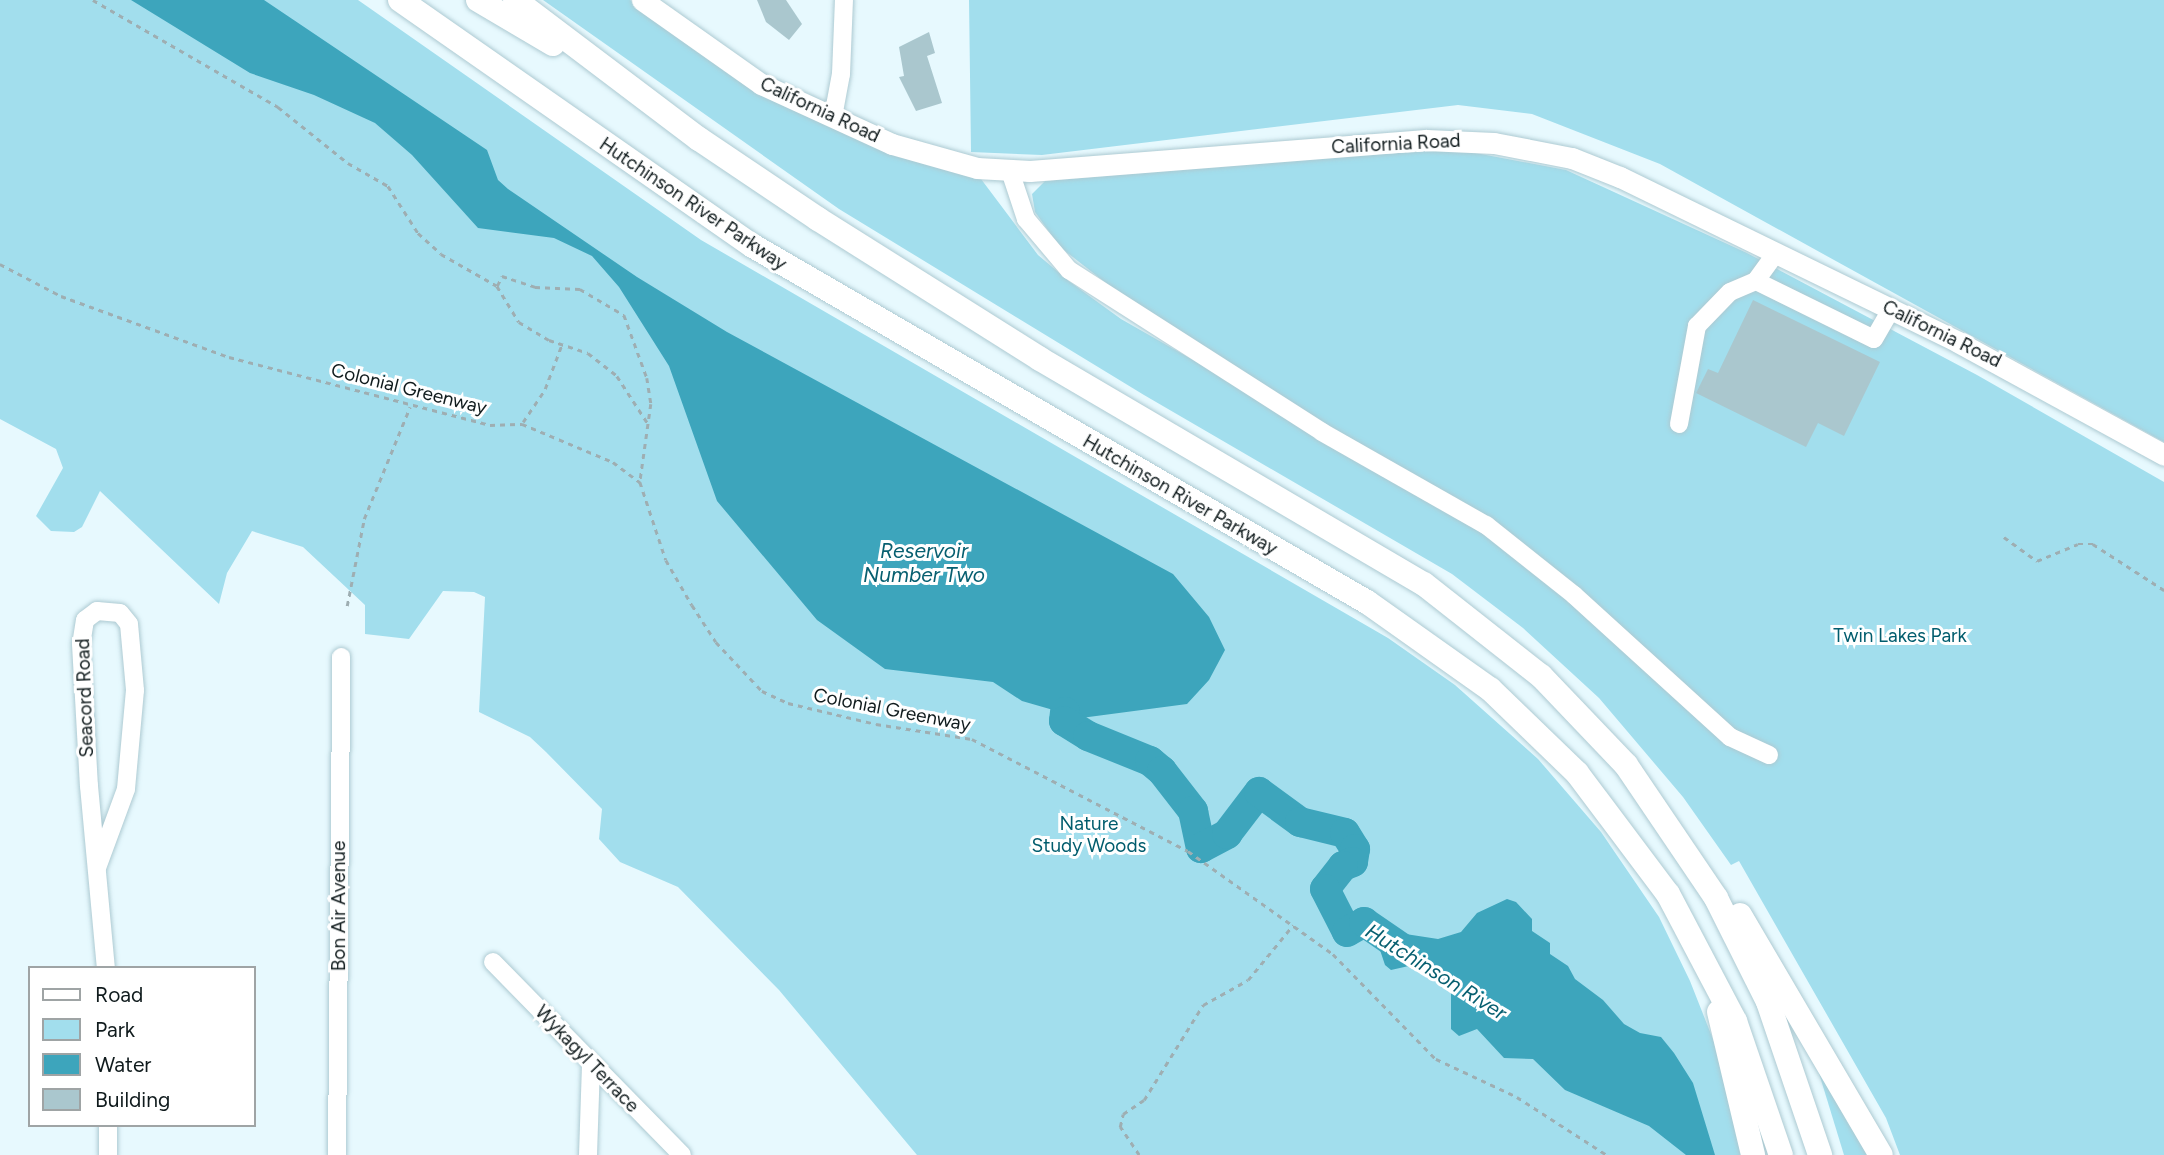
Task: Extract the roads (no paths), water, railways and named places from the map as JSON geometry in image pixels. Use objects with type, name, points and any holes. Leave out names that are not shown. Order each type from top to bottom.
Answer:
[{"type":"highway","name":"Hutchinson River Parkway","points":[[400,0],[753,246],[1367,602],[1444,652],[1535,730],[1597,796],[1652,868],[1710,967],[1757,1077],[1781,1155]]},
{"type":"highway","points":[[478,0],[619,79]]},
{"type":"highway","points":[[515,0],[750,174],[937,296],[1400,569],[1466,614],[1541,676],[1599,735],[1641,785],[1687,851],[1754,934],[1881,1155]]},
{"type":"highway","points":[[1687,851],[1755,974],[1784,1042],[1820,1155]]},
{"type":"highway","points":[[1710,967],[1752,1155]]},
{"type":"main road","name":"California Road","points":[[642,0],[736,70],[834,117],[925,156],[1010,171],[1394,142],[1494,143],[1597,168],[2041,383],[2164,455]]},
{"type":"street","points":[[834,117],[844,0]]},
{"type":"street","points":[[1010,171],[1026,219],[1069,270],[1322,432],[1486,525],[1574,595],[1730,737],[1769,755]]},
{"type":"street","points":[[1679,424],[1697,327],[1730,292],[1756,281],[1776,253]]},
{"type":"street","points":[[1756,281],[1874,339],[1891,309]]},
{"type":"street","name":"Seacord Road","points":[[97,868],[126,789],[135,690],[129,624],[120,613],[97,611],[85,620],[81,644],[97,868],[106,966]]},
{"type":"street","name":"Bon Air Avenue","points":[[338,1155],[341,657]]},
{"type":"street","name":"Wykagyl Terrace","points":[[493,962],[591,1066],[682,1155]]},
{"type":"street","points":[[588,1155],[591,1066]]},
{"type":"street","points":[[108,1127],[108,1155]]},
{"type":"water","name":"Reservoir Number Two","points":[[131,0],[264,0],[487,150],[498,180],[508,189],[637,277],[727,332],[1173,574],[1209,617],[1225,650],[1209,680],[1187,704],[1081,718],[1022,701],[993,682],[885,669],[817,620],[717,501],[669,366],[619,287],[592,256],[554,238],[478,228],[412,155],[375,123],[314,95],[250,73]]},
{"type":"water","points":[[1507,899],[1516,902],[1532,919],[1532,931],[1550,943],[1550,954],[1568,966],[1575,979],[1603,1000],[1624,1024],[1640,1033],[1661,1037],[1674,1053],[1693,1083],[1715,1155],[1686,1155],[1649,1126],[1565,1090],[1533,1059],[1504,1058],[1477,1029],[1459,1036],[1451,1029],[1451,988],[1428,975],[1422,963],[1391,970],[1385,965],[1373,929],[1438,939],[1461,932],[1477,913]]},
{"type":"waterway","name":"Hutchinson River","points":[[1065,712],[1064,721],[1088,736],[1150,761],[1162,771],[1193,811],[1201,848],[1227,834],[1259,792],[1300,822],[1345,833],[1355,849],[1353,862],[1343,866],[1325,889],[1347,932],[1364,922],[1406,951]]},
{"type":"park label","name":"Twin Lakes Park","points":[[1900,636]]},
{"type":"park label","name":"Nature Study Woods","points":[[1089,835]]}]
